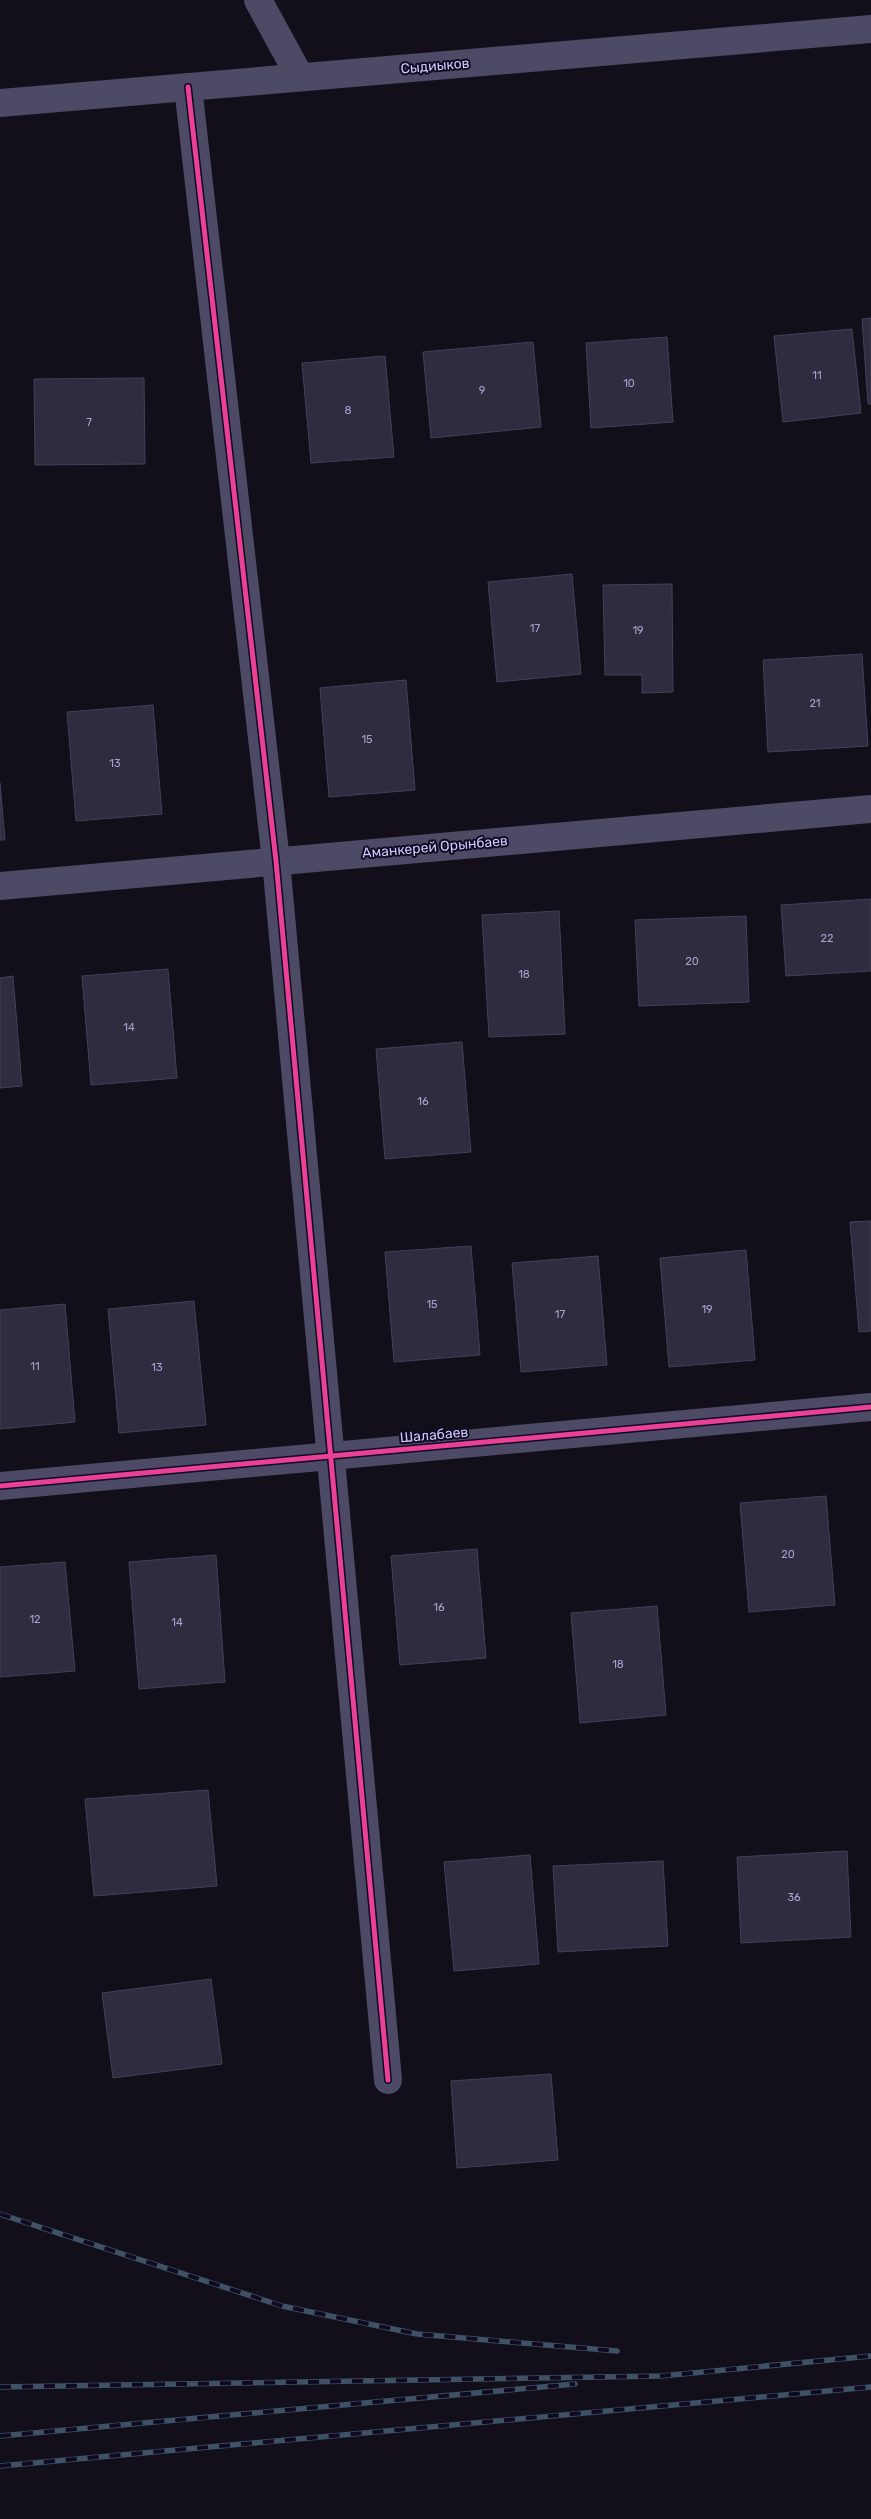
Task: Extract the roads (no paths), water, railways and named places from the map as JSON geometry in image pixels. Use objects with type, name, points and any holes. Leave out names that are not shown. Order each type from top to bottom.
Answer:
[{"type":"street","points":[[258,0],[300,77]]},
{"type":"street","name":"Сыдиыков","points":[[0,103],[871,29]]},
{"type":"street","points":[[188,86],[276,861],[388,2080]]},
{"type":"street","name":"Аманкерей Орынбаев","points":[[0,886],[871,809]]},
{"type":"street","name":"Шалабаев","points":[[0,1486],[871,1407]]},
{"type":"railway","points":[[0,2214],[282,2306],[417,2334],[617,2351]]},
{"type":"railway","points":[[0,2387],[661,2376],[871,2356]]},
{"type":"railway","points":[[0,2436],[575,2384]]},
{"type":"railway","points":[[0,2466],[871,2387]]}]
